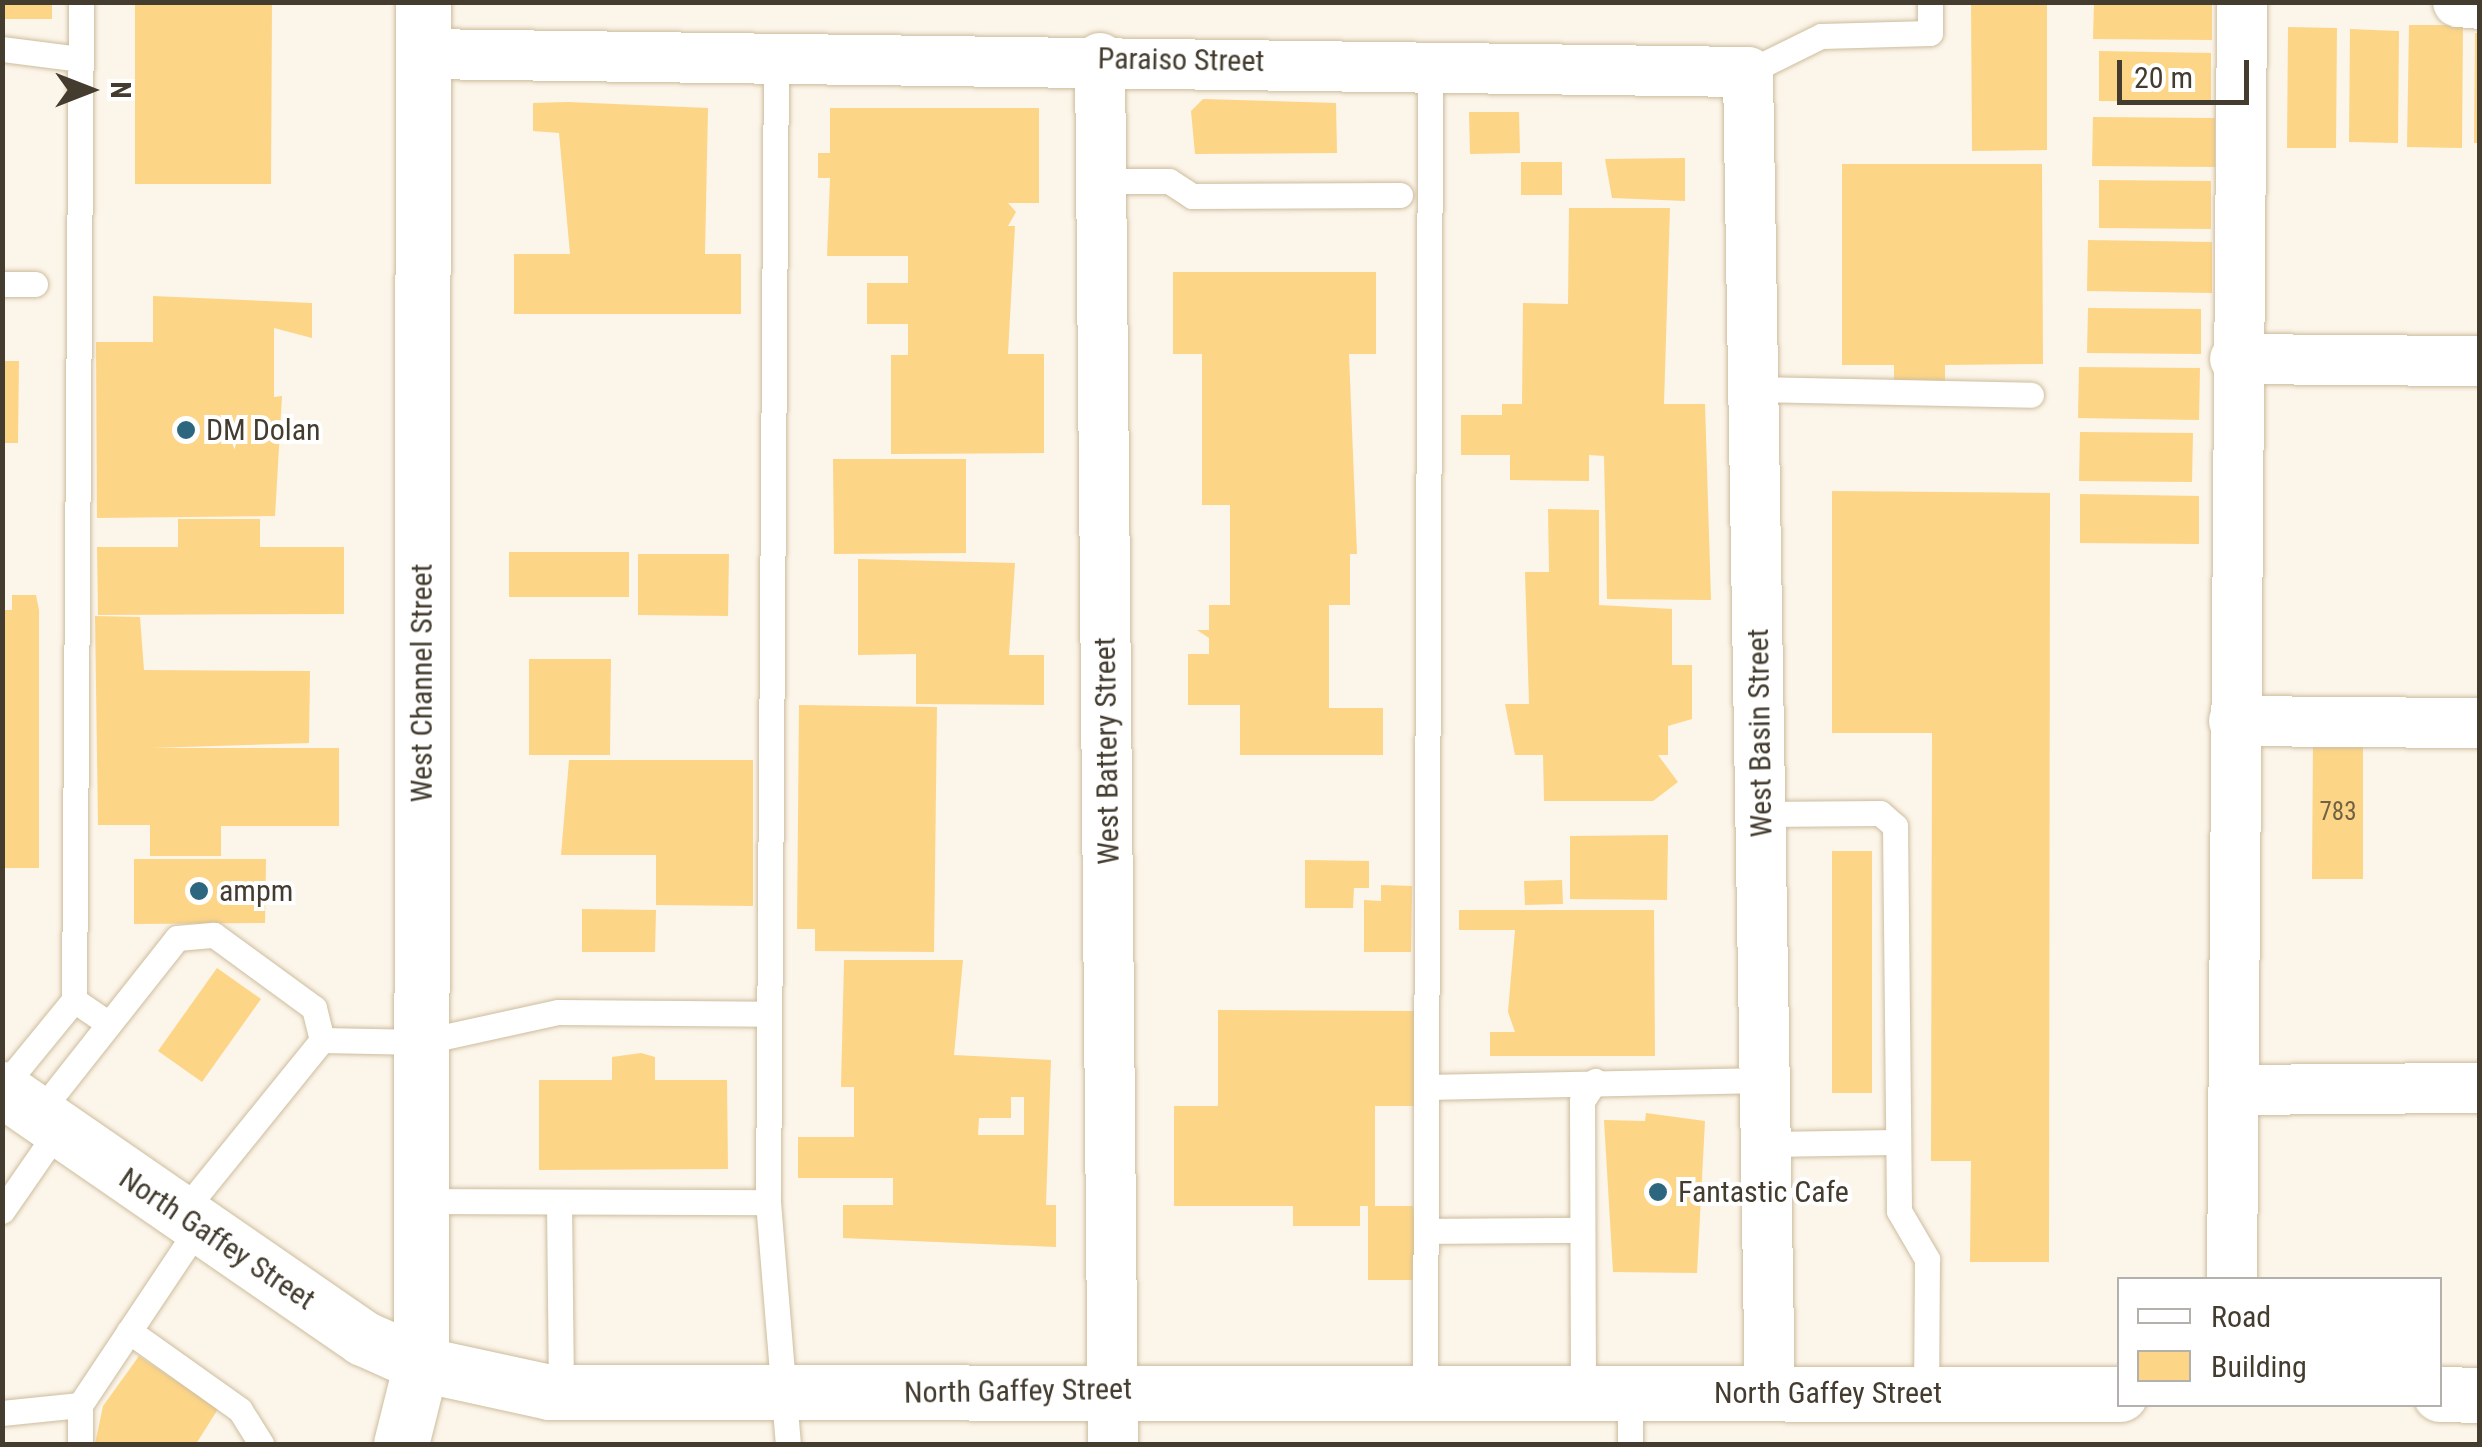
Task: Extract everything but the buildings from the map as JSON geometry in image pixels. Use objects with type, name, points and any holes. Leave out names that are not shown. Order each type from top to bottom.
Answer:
[{"type":"main road","name":"West Channel Street","points":[[423,28],[421,1364],[436,1444]]},
{"type":"main road","name":"North Gaffey Street","points":[[25,1105],[363,1338],[421,1364],[561,1392],[784,1420],[1113,1389],[1425,1391],[1614,1408],[1770,1394],[2117,1394]]},
{"type":"main road","name":"West Channel Street","points":[[402,1444],[421,1364]]},
{"type":"main road","points":[[2442,1394],[2480,1394]]},
{"type":"street","points":[[2232,1277],[2235,359],[2242,2]]},
{"type":"street","points":[[2458,2],[2480,4]]},
{"type":"street","name":"Paraiso Street","points":[[423,28],[776,56],[1100,58],[1748,72]]},
{"type":"street","name":"West Battery Street","points":[[1100,58],[1113,1444]]},
{"type":"street","name":"West Basin Street","points":[[1748,72],[1770,1394]]},
{"type":"street","points":[[2235,359],[2480,361]]},
{"type":"street","points":[[2234,721],[2480,723]]},
{"type":"street","points":[[2234,1090],[2480,1088]]},
{"type":"lane","points":[[2,1211],[25,1105],[74,1000],[80,2]]},
{"type":"lane","name":"Paraiso Street","points":[[1748,72],[1821,36],[1930,32],[1930,2]]},
{"type":"lane","points":[[2,49],[80,59]]},
{"type":"lane","points":[[776,56],[768,1202],[784,1420]]},
{"type":"lane","points":[[1425,1391],[1430,65]]},
{"type":"lane","points":[[1101,181],[1169,181],[1192,196],[1400,195]]},
{"type":"lane","points":[[2,284],[35,284]]},
{"type":"lane","points":[[1755,389],[2032,395]]},
{"type":"lane","points":[[1761,814],[1880,813],[1895,826],[1899,1211],[1927,1259],[1926,1394]]},
{"type":"lane","points":[[25,1105],[109,1024],[176,938],[214,935],[314,1008],[322,1040]]},
{"type":"lane","points":[[74,1000],[109,1024]]},
{"type":"lane","points":[[322,1040],[421,1042],[558,1012],[769,1014]]},
{"type":"lane","points":[[80,1444],[80,1405],[129,1332],[191,1219],[322,1040]]},
{"type":"lane","points":[[1426,1087],[1764,1080]]},
{"type":"lane","points":[[1595,1081],[1582,1101],[1582,1230],[1614,1408]]},
{"type":"lane","points":[[1766,1144],[1897,1142]]},
{"type":"lane","points":[[421,1201],[768,1202]]},
{"type":"lane","points":[[559,1202],[561,1392]]},
{"type":"lane","points":[[1426,1232],[1582,1230]]},
{"type":"lane","points":[[129,1332],[240,1410],[262,1444]]},
{"type":"lane","points":[[2,1413],[80,1405]]},
{"type":"place","name":"DM Dolan","points":[[186,430]]},
{"type":"place","name":"ampm","points":[[199,891]]},
{"type":"place","name":"Fantastic Cafe","points":[[1658,1192]]}]
